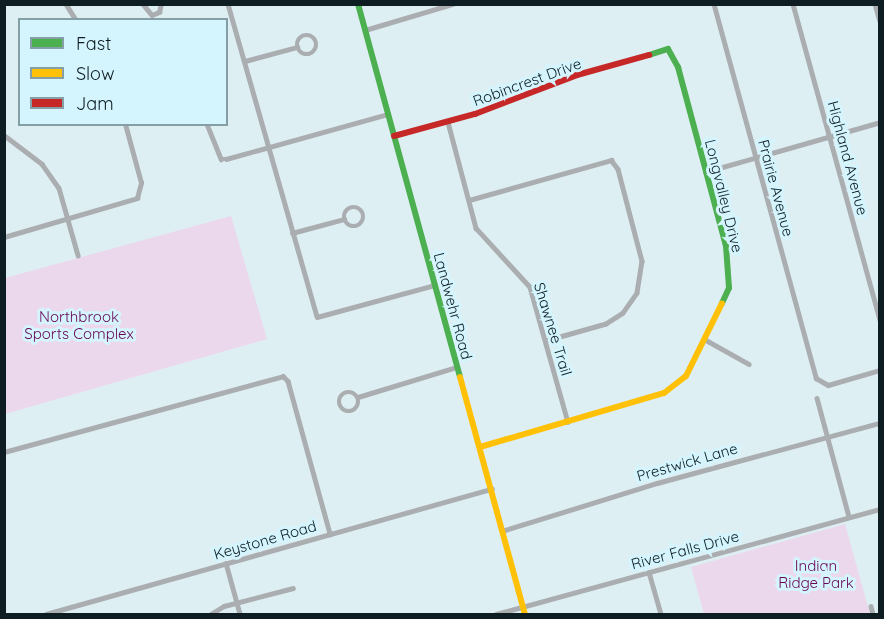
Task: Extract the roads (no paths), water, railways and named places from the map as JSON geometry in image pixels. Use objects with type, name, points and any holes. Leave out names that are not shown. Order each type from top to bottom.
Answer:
[{"type":"street","points":[[66,4],[75,18]]},
{"type":"street","points":[[143,4],[152,15],[161,4]]},
{"type":"street","points":[[228,4],[317,317],[435,285]]},
{"type":"street","name":"Landwehr Road","points":[[358,4],[524,611]]},
{"type":"street","points":[[365,30],[453,4]]},
{"type":"street","name":"Prairie Avenue","points":[[714,4],[816,378],[828,385],[879,370]]},
{"type":"street","name":"Highland Avenue","points":[[793,4],[879,319]]},
{"type":"street","points":[[875,4],[879,21]]},
{"type":"street","points":[[245,62],[297,47],[305,36],[316,42],[315,51],[309,55],[297,47]]},
{"type":"street","name":"Robincrest Drive","points":[[394,136],[448,122],[577,75],[668,49]]},
{"type":"street","name":"Longvalley Drive","points":[[480,447],[672,389],[690,370],[706,340],[729,288],[726,246],[678,67],[668,49]]},
{"type":"street","points":[[208,126],[221,159],[388,114]]},
{"type":"street","name":"Shawnee Trail","points":[[448,122],[476,228],[530,287],[568,422]]},
{"type":"street","points":[[705,172],[879,122]]},
{"type":"street","points":[[4,237],[128,202],[140,192],[125,126]]},
{"type":"street","points":[[4,135],[42,164],[59,188],[78,255]]},
{"type":"street","points":[[469,200],[611,160],[618,169],[642,261],[637,293],[623,313],[606,324],[546,341]]},
{"type":"street","points":[[292,232],[344,219],[356,226],[362,222],[363,214],[351,207],[344,219]]},
{"type":"street","points":[[706,340],[749,364]]},
{"type":"street","points":[[358,397],[354,411],[346,412],[339,407],[339,398],[344,392],[358,397],[457,367]]},
{"type":"street","points":[[4,452],[283,376],[288,381],[330,534]]},
{"type":"street","points":[[817,398],[849,517]]},
{"type":"street","name":"Prestwick Lane","points":[[502,531],[669,479],[879,423]]},
{"type":"street","name":"Keystone Road","points":[[46,615],[492,489]]},
{"type":"street","name":"River Falls Drive","points":[[496,615],[524,611],[649,572],[879,508]]},
{"type":"street","points":[[226,563],[240,615]]},
{"type":"street","points":[[649,572],[661,615]]},
{"type":"street","points":[[211,615],[221,613],[237,603],[292,588]]},
{"type":"street","points":[[871,606],[873,615]]},
{"type":"park label","name":"Northbrook Sports Complex","points":[[79,324]]},
{"type":"park label","name":"Indian Ridge Park","points":[[816,574]]}]
